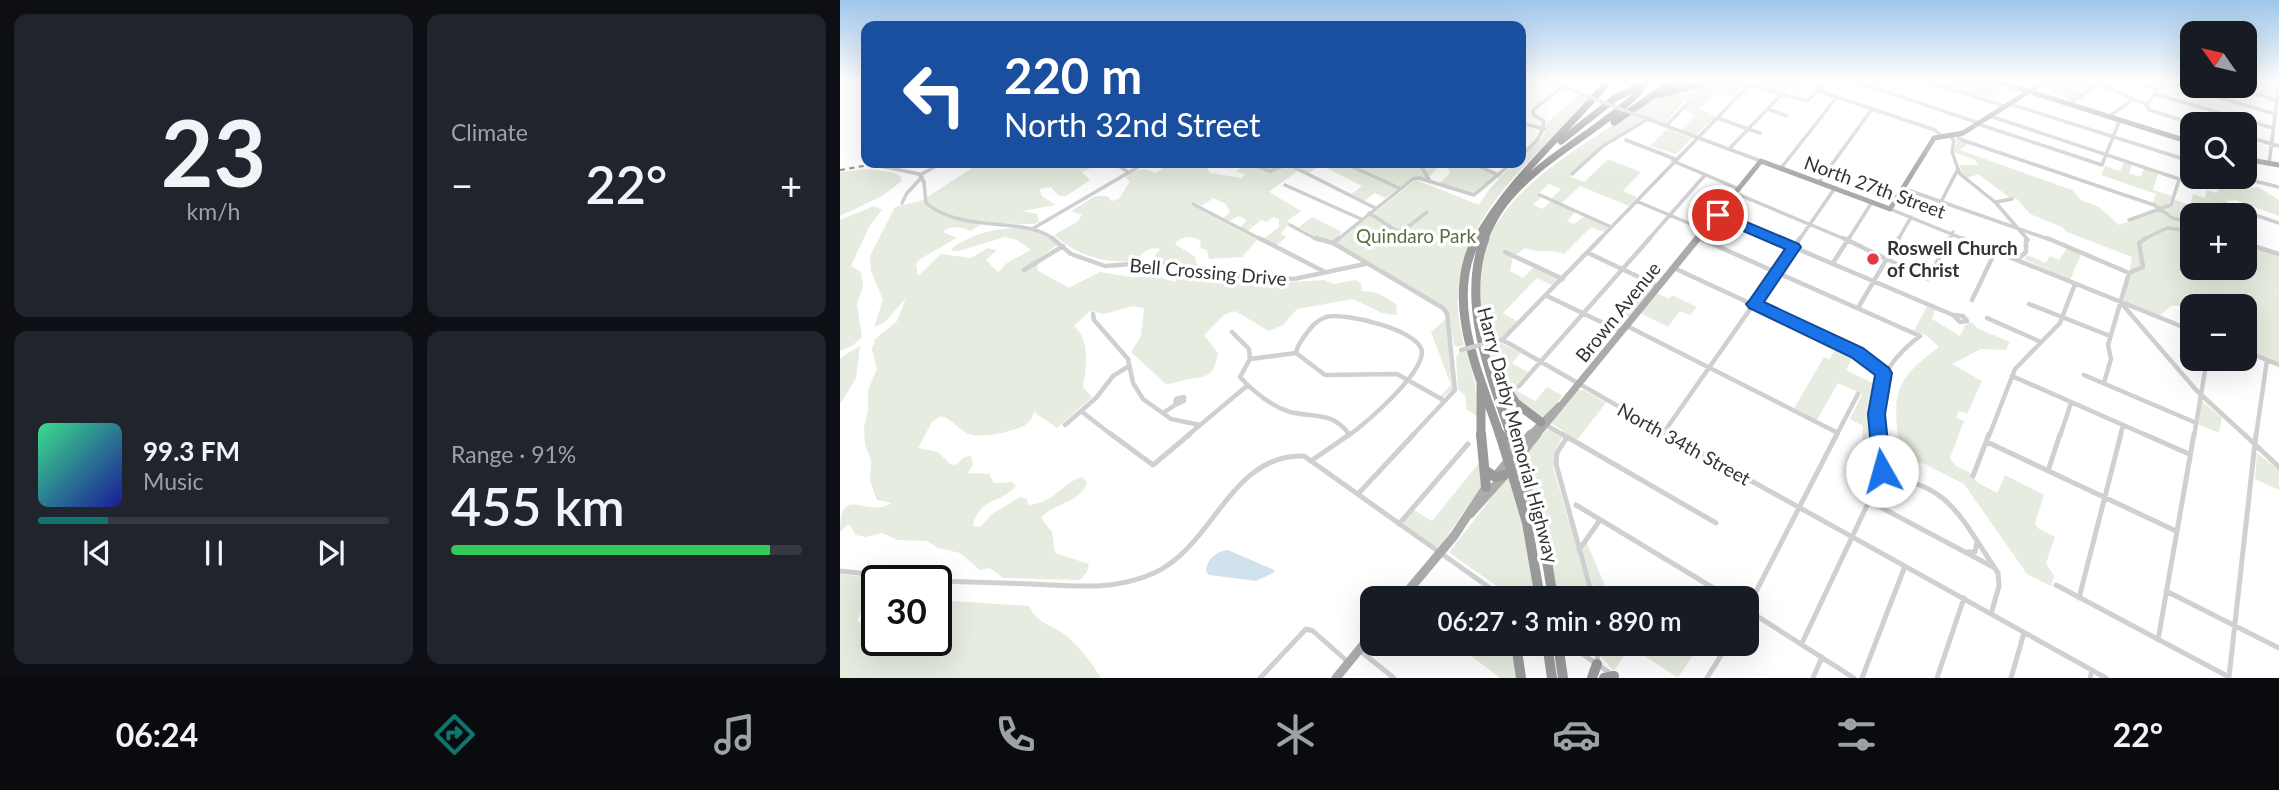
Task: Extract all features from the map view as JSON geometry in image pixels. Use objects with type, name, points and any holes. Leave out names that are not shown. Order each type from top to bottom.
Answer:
[{"type":"highway","name":"Harry Darby Memorial Highway","points":[[1508,443],[1481,376],[1464,311],[1464,283],[1472,247],[1494,207],[1581,112]]},
{"type":"highway","points":[[1538,159],[1598,112]]},
{"type":"highway","name":"Harry Darby Memorial Highway","points":[[1538,586],[1527,523],[1504,475],[1508,443],[1475,316],[1476,268],[1483,242],[1496,216],[1511,196],[1541,170],[1589,137],[1617,112]]},
{"type":"highway","points":[[1589,137],[1628,112]]},
{"type":"highway","points":[[1488,363],[1516,404],[1543,423]]},
{"type":"highway","points":[[1481,376],[1481,444],[1504,475],[1486,487]]},
{"type":"highway","name":"Harry Darby Memorial Highway","points":[[1504,475],[1547,561],[1551,586]]},
{"type":"highway","points":[[1518,656],[1521,678]]},
{"type":"highway","points":[[1551,656],[1552,678]]},
{"type":"highway","points":[[1557,656],[1563,678]]},
{"type":"highway","points":[[1592,678],[1597,664]]},
{"type":"main road","points":[[1890,209],[1931,140],[1953,135],[1997,112]]},
{"type":"main road","points":[[2095,112],[2180,139]]},
{"type":"main road","name":"North 27th Street","points":[[1761,161],[1890,209]]},
{"type":"main road","name":"Brown Avenue","points":[[1469,514],[1504,475],[1543,423],[1559,410],[1560,405],[1761,161]]},
{"type":"main road","points":[[2257,162],[2279,165]]},
{"type":"main road","points":[[1412,586],[1440,554],[1486,487]]},
{"type":"main road","points":[[1336,678],[1359,650]]},
{"type":"street","points":[[1526,150],[1541,137],[1544,129],[1544,121],[1533,112]]},
{"type":"street","name":"North 27th Street","points":[[1628,112],[1761,161]]},
{"type":"street","points":[[1666,126],[1680,112]]},
{"type":"street","points":[[1452,352],[1502,340],[1723,112]]},
{"type":"street","points":[[1729,149],[1766,112]]},
{"type":"street","points":[[1775,112],[1787,116]]},
{"type":"street","points":[[1781,168],[1825,112]]},
{"type":"street","points":[[1819,182],[1870,112]]},
{"type":"street","points":[[1880,112],[1935,130],[1942,136]]},
{"type":"street","points":[[1944,112],[2102,165],[2120,120]]},
{"type":"street","points":[[2030,112],[2180,158]]},
{"type":"street","points":[[2110,116],[2116,112]]},
{"type":"street","points":[[2154,112],[2180,120]]},
{"type":"street","points":[[2219,112],[2273,128]]},
{"type":"street","points":[[2267,112],[2275,114],[2270,165]]},
{"type":"street","points":[[1990,116],[2179,180],[2171,205],[2129,220]]},
{"type":"street","points":[[1572,174],[1603,146],[1645,118]]},
{"type":"street","points":[[1717,118],[1760,132]]},
{"type":"street","points":[[1526,124],[1544,129]]},
{"type":"street","points":[[1953,135],[1952,152],[1960,174],[1995,202],[2029,244],[2026,252],[2018,259]]},
{"type":"street","points":[[1953,135],[2150,204],[2180,220]]},
{"type":"street","points":[[1626,140],[1928,279],[1953,232]]},
{"type":"street","points":[[2257,140],[2279,146]]},
{"type":"street","points":[[888,168],[921,176]]},
{"type":"street","points":[[902,203],[907,192],[921,176],[933,168]]},
{"type":"street","points":[[1124,168],[1128,172]]},
{"type":"street","points":[[1031,229],[1136,168]]},
{"type":"street","points":[[1298,168],[1375,208]]},
{"type":"street","points":[[1355,168],[1399,188]]},
{"type":"street","points":[[1422,168],[1433,183]]},
{"type":"street","points":[[1482,168],[1499,175]]},
{"type":"street","points":[[1333,243],[1399,188],[1416,178],[1474,195],[1507,168]]},
{"type":"street","points":[[1941,202],[1959,168]]},
{"type":"street","points":[[1519,386],[1705,175]]},
{"type":"street","name":"Bell Crossing Drive","points":[[921,176],[926,203],[938,213],[982,225],[1044,231],[1071,254],[1105,266],[1164,264],[1173,265],[1191,274],[1294,279],[1365,264]]},
{"type":"street","points":[[2257,182],[2279,187]]},
{"type":"street","points":[[1285,184],[1360,219]]},
{"type":"street","points":[[1664,432],[1835,188]]},
{"type":"street","points":[[1902,188],[2001,224],[2017,227],[2129,273],[2143,267],[2139,243],[2141,240],[2171,227],[2180,228]]},
{"type":"street","points":[[1540,195],[1611,227]]},
{"type":"street","points":[[1995,202],[2012,200]]},
{"type":"street","points":[[1636,201],[1705,230]]},
{"type":"street","points":[[1833,264],[1872,202]]},
{"type":"street","points":[[1193,204],[1326,272]]},
{"type":"street","name":"North 27th Street","points":[[1890,209],[1953,232],[2180,326]]},
{"type":"street","points":[[1368,213],[1397,231],[1405,229],[1426,212]]},
{"type":"street","points":[[1718,215],[1953,315]]},
{"type":"street","points":[[2257,216],[2279,223]]},
{"type":"street","points":[[1858,308],[1911,217]]},
{"type":"street","points":[[1290,225],[1321,242],[1333,243],[1443,308],[1447,313],[1456,387],[1358,494]]},
{"type":"street","points":[[1699,238],[1920,336],[1904,347],[1883,373],[1876,414],[1882,471],[1802,643]]},
{"type":"street","points":[[1024,271],[1063,246]]},
{"type":"street","points":[[2257,247],[2279,254]]},
{"type":"street","points":[[1972,300],[1996,250]]},
{"type":"street","points":[[1504,252],[1563,279]]},
{"type":"street","points":[[1588,253],[1659,286]]},
{"type":"street","points":[[1674,268],[1857,353],[1883,373]]},
{"type":"street","points":[[2104,383],[2111,359],[2108,347],[2110,337],[2129,273]]},
{"type":"street","points":[[1973,475],[2017,365],[2064,318],[2075,284]]},
{"type":"street","points":[[1547,296],[1709,368],[1838,433]]},
{"type":"street","points":[[2120,302],[2199,393],[2279,467]]},
{"type":"street","points":[[2029,304],[2110,337]]},
{"type":"street","points":[[1093,314],[1094,320],[1128,359],[1139,394],[1177,421],[1201,426]]},
{"type":"street","points":[[1296,353],[1311,326],[1334,316],[1348,316],[1404,332],[1418,342],[1422,350],[1420,363],[1408,380],[1349,435],[1311,461]]},
{"type":"street","points":[[1987,318],[2041,342]]},
{"type":"street","points":[[1233,334],[1251,351],[1250,359],[1240,374],[1248,385],[1289,411],[1333,417],[1341,422],[1349,435]]},
{"type":"street","name":"North 34th Street","points":[[1502,340],[1578,385],[2106,678]]},
{"type":"street","points":[[1250,359],[1296,353],[1325,374],[1397,374],[1445,401]]},
{"type":"street","points":[[2257,356],[2279,365]]},
{"type":"street","points":[[2056,585],[2230,677],[2254,446],[2267,360]]},
{"type":"street","points":[[1065,425],[1096,398],[1113,376],[1129,366]]},
{"type":"street","points":[[2158,640],[2204,371]]},
{"type":"street","points":[[2084,375],[2194,422]]},
{"type":"street","points":[[2012,376],[2189,454]]},
{"type":"street","points":[[1081,411],[1153,465],[1248,385]]},
{"type":"street","points":[[1759,587],[1858,394]]},
{"type":"street","points":[[2048,471],[2071,403]]},
{"type":"street","points":[[1163,413],[1175,405]]},
{"type":"street","points":[[1543,423],[1716,523]]},
{"type":"street","points":[[2079,598],[2123,425]]},
{"type":"street","points":[[1567,437],[1557,453],[1556,464],[1590,586]]},
{"type":"street","points":[[1987,442],[2176,531]]},
{"type":"street","points":[[1399,524],[1468,444]]},
{"type":"street","points":[[952,582],[1101,586],[1139,580],[1157,573],[1179,558],[1262,464],[1290,454],[1304,456],[1487,586]]},
{"type":"street","points":[[1879,480],[1898,478],[1916,481],[1940,493],[1957,511],[2000,579],[1991,614]]},
{"type":"street","points":[[1869,501],[1994,568]]},
{"type":"street","points":[[1576,505],[1710,586]]},
{"type":"street","points":[[1579,550],[1600,520]]},
{"type":"street","points":[[1574,533],[1590,534]]},
{"type":"street","points":[[1965,551],[1975,552],[1977,541]]},
{"type":"street","points":[[1862,678],[1905,566]]},
{"type":"street","points":[[840,570],[861,572]]},
{"type":"street","points":[[2166,591],[2279,648]]},
{"type":"street","points":[[1937,678],[1964,598]]},
{"type":"street","points":[[1759,617],[1854,678]]},
{"type":"street","points":[[1260,678],[1306,629],[1313,631],[1349,663]]},
{"type":"street","points":[[2011,678],[2024,633]]},
{"type":"street","points":[[1359,650],[1394,678]]},
{"type":"street","points":[[1585,656],[1612,677]]},
{"type":"street","points":[[1597,664],[1598,656]]},
{"type":"street","points":[[1707,678],[1721,656]]},
{"type":"street","points":[[1812,678],[1822,657]]},
{"type":"street","points":[[2090,678],[2092,670]]},
{"type":"green space","name":"Quindaro Park","points":[[1560,112],[1579,112],[1526,165],[1526,153],[1544,136],[1547,123]]},
{"type":"green space","points":[[1634,112],[1675,112],[1664,124]]},
{"type":"green space","points":[[1688,112],[1705,112],[1716,116],[1696,135],[1681,130],[1696,115]]},
{"type":"green space","points":[[1630,114],[1643,119],[1600,147],[1569,176],[1584,182],[1608,159],[1641,172],[1623,191],[1637,197],[1629,206],[1580,186],[1561,204],[1551,199],[1561,189],[1549,184],[1539,193],[1541,197],[1533,205],[1543,209],[1551,201],[1575,212],[1567,221],[1574,224],[1585,216],[1608,228],[1604,232],[1591,227],[1564,254],[1525,248],[1513,257],[1510,271],[1523,278],[1534,267],[1559,279],[1554,286],[1537,278],[1503,313],[1520,323],[1503,338],[1487,341],[1478,299],[1481,262],[1493,231],[1512,203],[1537,179],[1566,156]]},
{"type":"green space","points":[[1667,129],[1691,138],[1676,154],[1650,146]]},
{"type":"green space","points":[[1955,138],[1969,143],[1960,150],[2072,190],[2081,200],[2099,207],[2119,225],[2160,211],[2180,220],[2180,280],[2257,280],[2257,248],[2279,255],[2279,363],[2257,355],[2257,294],[2180,294],[2180,306],[2171,306],[2159,316],[2124,302],[2132,257],[2067,232],[2062,227],[2030,214],[2017,199],[2009,197],[1978,174],[1967,178],[1960,165],[1978,165],[1975,160],[1954,152],[1957,142]]},
{"type":"green space","points":[[2124,162],[2132,165],[2129,173],[2140,177],[2144,169],[2158,174],[2153,190],[2172,196],[2169,204],[2161,208],[2152,204],[2156,194],[2101,175],[2105,166],[2120,171]]},
{"type":"green space","points":[[972,168],[1090,168],[1082,172],[1090,180],[1066,196],[1059,196],[1051,187],[1039,189],[1042,196],[1056,205],[1022,211],[1037,214],[1039,222],[984,223],[970,231],[949,228],[943,232],[957,238],[920,259],[916,264],[918,276],[941,254],[971,258],[988,248],[997,250],[986,260],[998,272],[1007,263],[1031,250],[1017,240],[1005,237],[959,251],[952,251],[952,248],[976,235],[1005,228],[1019,228],[1046,236],[1057,245],[1039,258],[1037,270],[1069,288],[1100,272],[1131,277],[1158,277],[1176,282],[1176,277],[1182,273],[1204,279],[1265,284],[1324,280],[1334,284],[1355,280],[1361,283],[1362,291],[1378,293],[1396,304],[1397,315],[1382,313],[1353,299],[1297,309],[1283,325],[1269,331],[1235,311],[1224,315],[1204,335],[1218,353],[1214,368],[1202,377],[1166,384],[1131,352],[1141,336],[1144,308],[1133,306],[1104,314],[1090,311],[1074,326],[1085,346],[1083,387],[1092,397],[1057,428],[1034,412],[1030,422],[1025,425],[991,435],[974,435],[941,416],[932,422],[918,448],[938,452],[950,464],[956,465],[971,455],[973,465],[968,473],[989,474],[994,483],[1012,482],[1016,486],[1004,496],[985,505],[973,526],[980,527],[992,514],[1020,497],[1027,499],[1028,505],[1038,503],[1052,497],[1074,480],[1082,477],[1087,482],[1079,495],[1041,518],[1052,532],[1055,553],[1089,564],[1087,572],[1080,580],[1003,578],[990,568],[980,570],[960,553],[938,548],[927,541],[897,540],[882,533],[865,537],[856,535],[849,524],[840,532],[841,517],[844,509],[850,505],[882,507],[892,503],[877,500],[870,481],[871,460],[865,445],[864,427],[868,410],[868,390],[877,369],[872,349],[875,339],[897,321],[906,298],[885,322],[874,327],[883,300],[871,271],[870,256],[895,207],[923,200]]},
{"type":"green space","points":[[1163,168],[1207,168],[1210,173],[1242,178],[1245,174],[1236,171],[1241,168],[1316,168],[1306,175],[1297,171],[1269,192],[1301,211],[1287,221],[1290,223],[1281,233],[1286,237],[1276,246],[1263,239],[1279,227],[1279,219],[1273,217],[1266,222],[1261,220],[1248,231],[1240,227],[1247,220],[1238,216],[1230,221],[1223,218],[1230,212],[1226,204],[1213,198],[1202,206],[1193,202],[1191,205],[1257,240],[1242,257],[1209,259],[1207,250],[1200,248],[1201,241],[1191,237],[1181,239],[1175,244],[1194,256],[1200,272],[1151,261],[1160,249],[1149,249],[1136,261],[1113,261],[1092,257],[1073,249],[1054,235],[1077,222],[1082,215],[1071,211],[1095,196],[1107,196],[1112,201],[1119,199],[1130,181],[1125,177],[1137,171],[1143,169],[1155,173]]},
{"type":"green space","points":[[1327,168],[1437,168],[1426,180],[1414,177],[1385,198],[1375,193],[1364,201],[1351,194],[1362,186]]},
{"type":"green space","points":[[1448,168],[1478,168],[1496,175],[1473,194],[1439,184],[1450,173]]},
{"type":"green space","name":"Quindaro Park","points":[[1510,168],[1523,168],[1482,220],[1468,248],[1460,279],[1458,313],[1464,345],[1454,345],[1447,309],[1338,245],[1338,241],[1416,180],[1479,205]]},
{"type":"green space","points":[[868,169],[892,172],[900,176],[902,181],[882,196],[840,216],[840,172]]},
{"type":"green space","points":[[2258,187],[2279,200],[2279,216],[2257,208],[2257,203],[2236,200],[2227,203],[2191,203],[2193,194],[2205,198],[2207,190],[2216,193],[2219,189]]},
{"type":"green space","points":[[2175,200],[2184,203],[2180,203],[2180,219],[2164,210],[2172,206]]},
{"type":"green space","points":[[874,206],[882,210],[870,225],[851,266],[861,272],[863,286],[857,304],[862,337],[852,346],[840,351],[840,220]]},
{"type":"green space","points":[[1312,217],[1342,232],[1331,242],[1299,227]]},
{"type":"green space","points":[[2067,248],[2081,254],[2070,280],[2024,259],[2027,255],[2046,263],[2050,256],[2059,260]]},
{"type":"green space","points":[[1640,279],[1654,286],[1630,317],[1613,309]]},
{"type":"green space","points":[[1656,293],[1669,299],[1672,295],[1697,307],[1690,315],[1680,311],[1668,327],[1640,313]]},
{"type":"green space","points":[[1927,306],[1935,309],[1932,319],[1960,336],[1965,325],[1971,322],[1979,329],[2010,342],[2006,350],[1981,349],[1952,364],[1982,381],[1967,414],[1959,411],[1956,417],[1964,421],[1950,458],[1956,466],[1969,472],[1977,482],[1997,493],[2005,475],[2044,495],[2035,523],[2039,529],[2055,537],[2046,563],[2054,576],[2051,586],[2027,574],[1964,484],[1925,464],[1882,454],[1881,442],[1899,444],[1896,411],[1900,388],[1914,368],[1939,347],[1926,335],[1914,331]]},
{"type":"green space","points":[[1446,319],[1453,389],[1442,398],[1440,397],[1451,385],[1431,332]]},
{"type":"green space","points":[[1501,343],[1521,353],[1512,363],[1528,372],[1516,385],[1519,388],[1517,391],[1535,401],[1547,387],[1563,396],[1545,415],[1541,417],[1532,412],[1508,388],[1488,346]]},
{"type":"green space","points":[[1838,345],[1854,354],[1846,370],[1877,385],[1874,404],[1877,453],[1862,450],[1863,426],[1850,419],[1862,394],[1838,383],[1817,420],[1794,408],[1824,357],[1829,360]]},
{"type":"green space","points":[[860,346],[856,378],[840,404],[840,358]]},
{"type":"green space","points":[[1467,351],[1475,383],[1477,416],[1467,410],[1465,395],[1458,390],[1456,357],[1460,352]]},
{"type":"green space","points":[[1578,390],[1584,390],[1606,403],[1577,440],[1551,423]]},
{"type":"green space","points":[[2201,400],[2222,418],[2219,433],[2197,424]]},
{"type":"green space","points":[[1548,429],[1562,437],[1556,449],[1553,467],[1588,586],[1556,586],[1548,538],[1526,464],[1529,449]]},
{"type":"green space","points":[[2257,453],[2279,470],[2279,490],[2255,479]]},
{"type":"green space","points":[[1479,463],[1482,486],[1440,546],[1436,547],[1403,523],[1414,510],[1432,521]]},
{"type":"green space","points":[[1508,476],[1523,528],[1533,586],[1497,586],[1450,551]]},
{"type":"green space","points":[[1587,543],[1605,586],[1593,586],[1582,551]]},
{"type":"green space","points":[[840,574],[861,577],[861,612],[857,621],[861,624],[861,656],[952,656],[952,601],[1029,606],[1036,617],[1073,642],[1101,678],[840,678]]},
{"type":"green space","points":[[1472,656],[1514,656],[1517,678],[1500,678]]},
{"type":"green space","points":[[1601,656],[1624,656],[1614,671]]},
{"type":"green space","points":[[1645,656],[1692,656],[1678,678]]},
{"type":"water","points":[[1228,550],[1275,572],[1256,581],[1209,575],[1206,571],[1210,559]]},
{"type":"railway","points":[[840,170],[861,166]]},
{"type":"place","name":"Roswell Church of Christ","points":[[1873,259]]},
{"type":"route","points":[[1718,215],[1794,247],[1754,304],[1857,353],[1883,373],[1876,414],[1882,471]]}]
